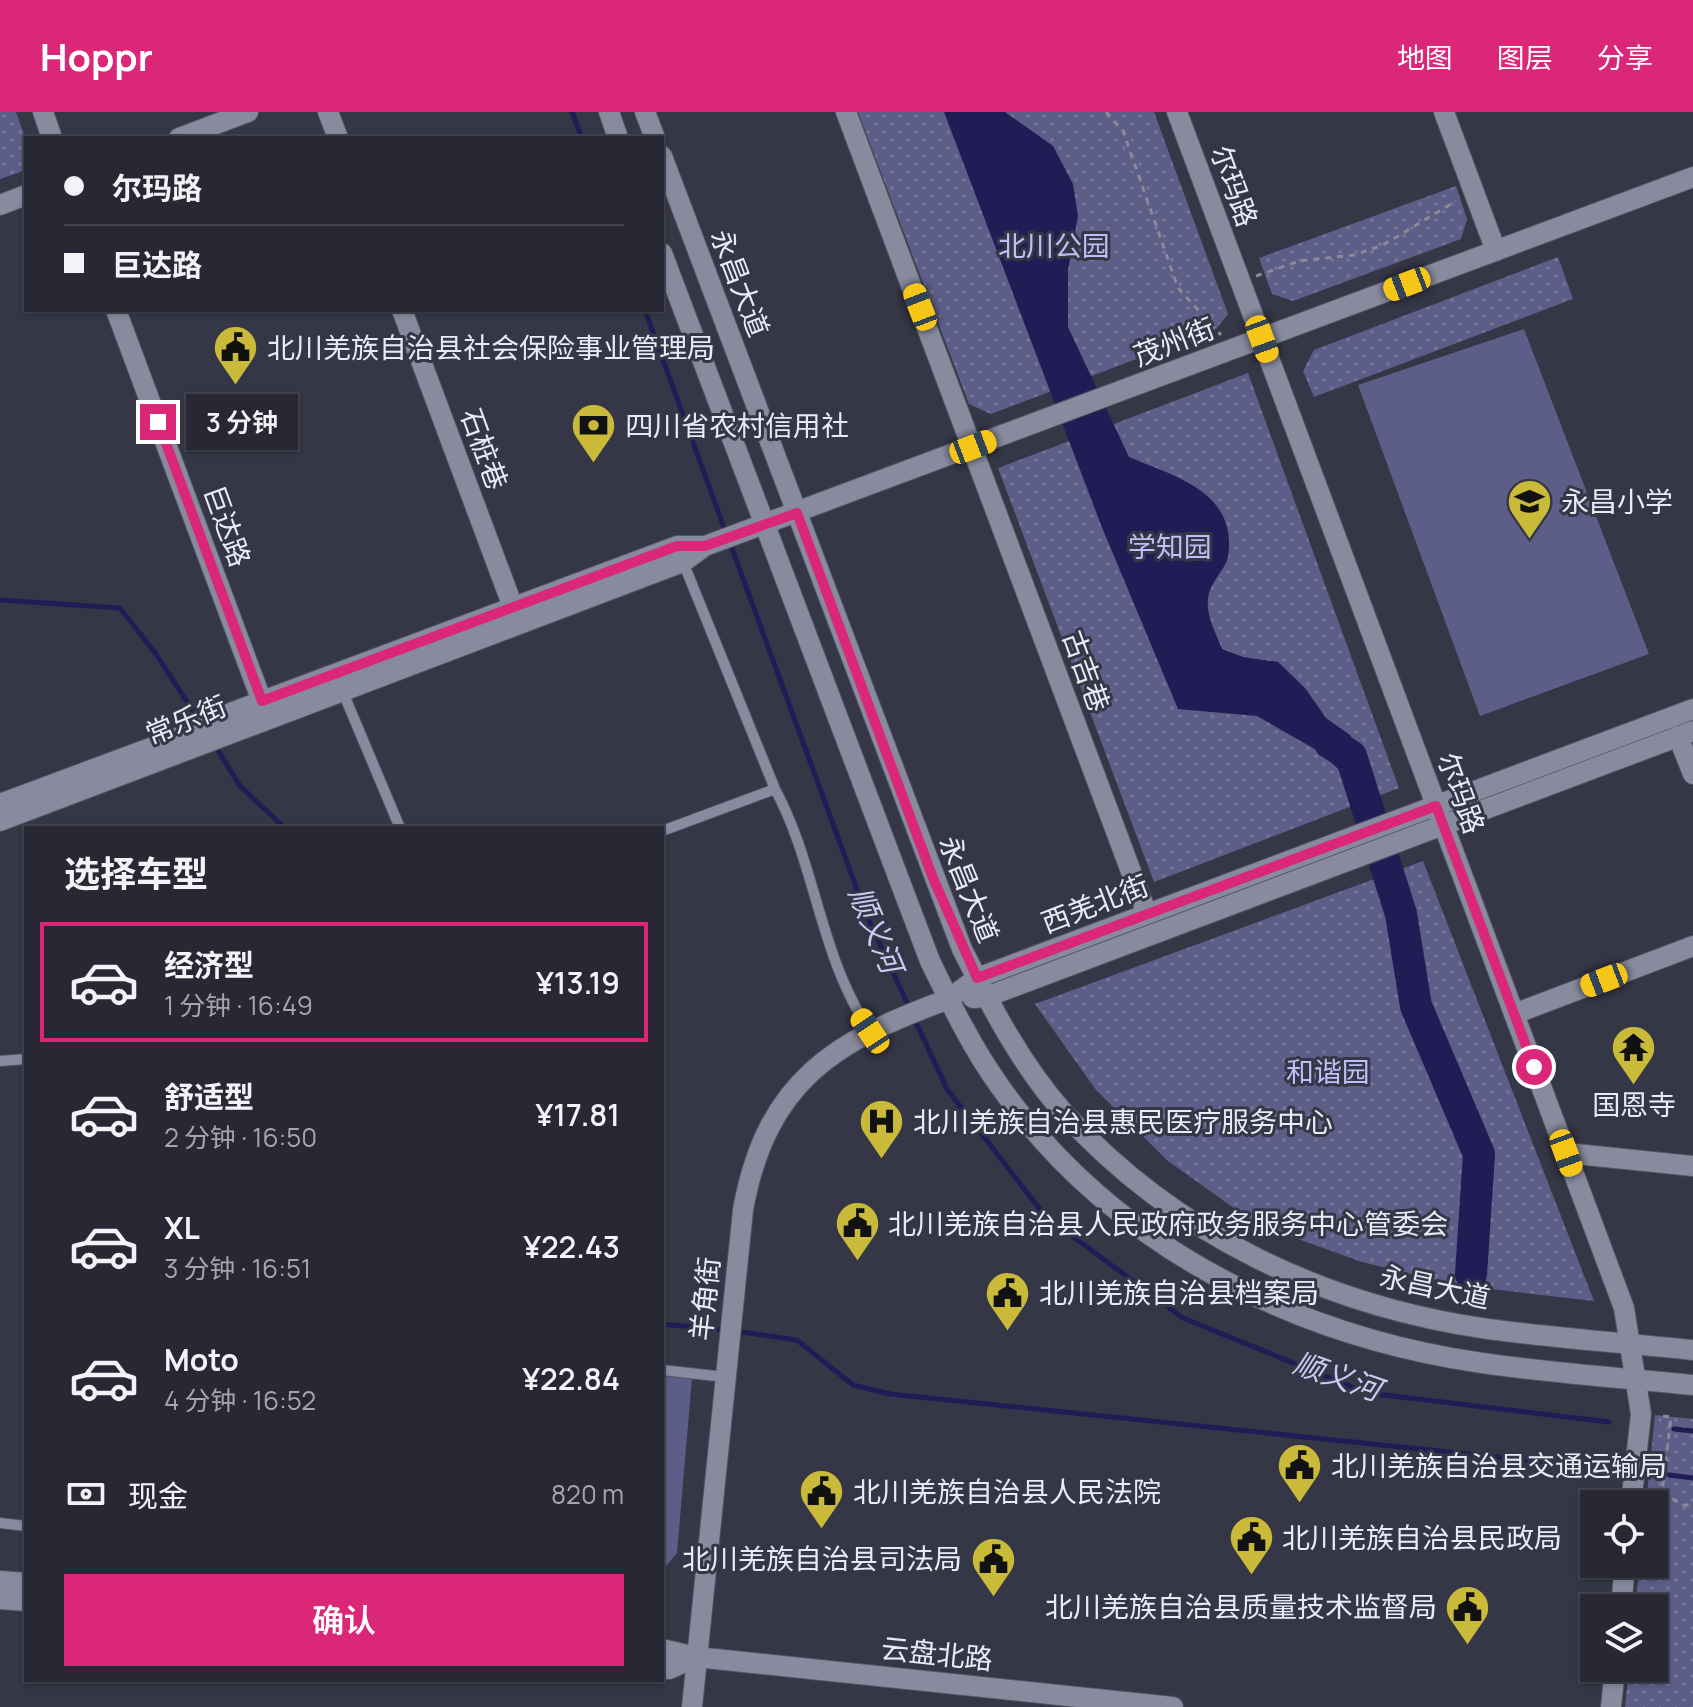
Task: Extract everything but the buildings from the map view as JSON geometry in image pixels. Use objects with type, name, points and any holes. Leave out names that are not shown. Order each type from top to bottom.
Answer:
[{"type":"street","points":[[43,112],[51,136]]},
{"type":"street","points":[[184,136],[248,112]]},
{"type":"street","points":[[328,112],[337,136]]},
{"type":"street","points":[[609,112],[617,136]]},
{"type":"street","points":[[645,112],[654,136]]},
{"type":"street","name":"古吉巷","points":[[846,112],[1147,914]]},
{"type":"street","name":"尔玛路","points":[[1177,112],[1624,1308],[1641,1414],[1633,1490]]},
{"type":"street","points":[[1444,112],[1496,251]]},
{"type":"street","name":"永昌大道","points":[[664,161],[933,878],[986,997],[1029,1067],[1064,1113],[1143,1187],[1231,1246],[1323,1288],[1432,1318],[1487,1328],[1693,1350]]},
{"type":"street","name":"茂州街","points":[[765,525],[1693,177]]},
{"type":"street","points":[[0,205],[24,196]]},
{"type":"street","points":[[664,258],[900,888],[949,999],[1000,1087],[1038,1136],[1121,1214],[1214,1276],[1311,1320],[1409,1348],[1482,1363],[1693,1385]]},
{"type":"street","name":"巨达路","points":[[117,312],[265,709]]},
{"type":"street","name":"石桩巷","points":[[403,312],[513,607]]},
{"type":"street","name":"常乐街","points":[[265,709],[342,690],[683,562],[705,546],[765,525]]},
{"type":"street","name":"常乐街","points":[[0,821],[218,727],[513,607],[677,546],[705,546]]},
{"type":"street","name":"西羌北街","points":[[949,999],[986,997],[1401,830],[1436,806],[1693,709]]},
{"type":"street","points":[[1686,734],[1693,774]]},
{"type":"street","name":"西羌北街","points":[[1401,830],[1444,825],[1686,734]]},
{"type":"street","name":"常乐街","points":[[0,804],[188,742]]},
{"type":"street","name":"西羌北街","points":[[949,999],[977,978],[1147,914],[1362,845]]},
{"type":"street","points":[[1514,1014],[1693,946]]},
{"type":"street","name":"羊角街","points":[[692,1707],[747,1184],[768,1126],[804,1078],[828,1056],[876,1028],[949,999]]},
{"type":"street","points":[[1566,1153],[1693,1166]]},
{"type":"street","points":[[0,1581],[24,1583]]},
{"type":"street","points":[[0,1599],[24,1601]]},
{"type":"street","name":"云盘北路","points":[[664,1649],[696,1657],[1173,1707]]},
{"type":"street","points":[[664,1667],[696,1657]]},
{"type":"street","points":[[1611,1707],[1614,1682]]},
{"type":"lane","points":[[683,562],[775,789],[791,818],[831,957],[852,1004],[876,1028]]},
{"type":"lane","points":[[342,690],[399,826]]},
{"type":"lane","points":[[664,830],[775,789]]},
{"type":"lane","points":[[0,1061],[24,1059]]},
{"type":"lane","points":[[664,1370],[725,1377]]},
{"type":"lane","points":[[0,1523],[24,1526]]},
{"type":"path","points":[[1106,112],[1123,131],[1178,288],[1235,349]]},
{"type":"path","points":[[1240,281],[1299,261],[1354,255],[1383,245],[1474,193]]},
{"type":"path","points":[[1663,1416],[1671,1417],[1662,1492],[1682,1505],[1693,1505]]},
{"type":"green space","points":[[0,112],[16,112],[25,136],[24,171],[0,179]]},
{"type":"green space","name":"北川公园","points":[[858,112],[1154,112],[1228,314],[1216,329],[991,414],[969,404]]},
{"type":"green space","points":[[1456,186],[1467,219],[1461,239],[1293,301],[1272,294],[1259,258]]},
{"type":"green space","points":[[1558,257],[1573,299],[1314,397],[1303,371],[1314,350]]},
{"type":"green space","points":[[1524,329],[1649,654],[1480,716],[1358,385]]},
{"type":"green space","name":"学知园","points":[[1248,373],[1399,788],[1154,882],[998,468]]},
{"type":"green space","name":"和谐园","points":[[1423,861],[1594,1301],[1456,1285],[1362,1262],[1256,1224],[1168,1161],[1096,1090],[1035,1004]]},
{"type":"green space","points":[[664,1376],[692,1378],[677,1553],[664,1569]]},
{"type":"green space","points":[[1655,1415],[1693,1419],[1693,1707],[1625,1707],[1628,1682],[1668,1682],[1668,1594],[1637,1594],[1638,1578],[1668,1578],[1668,1490],[1647,1490]]},
{"type":"shaded area","points":[[944,112],[1005,112],[1053,146],[1073,184],[1078,216],[1068,270],[1068,327],[1129,457],[1200,490],[1223,517],[1229,535],[1228,557],[1209,592],[1208,600],[1210,617],[1222,649],[1243,657],[1278,662],[1305,688],[1326,718],[1350,735],[1367,766],[1348,778],[1320,752],[1257,716],[1178,709],[1101,525]]},
{"type":"waterway","name":"顺义河","points":[[572,112],[581,136]]},
{"type":"waterway","name":"顺义河","points":[[646,312],[726,533]]},
{"type":"waterway","name":"顺义河","points":[[730,543],[866,914],[909,1007]]},
{"type":"waterway","points":[[0,600],[120,608],[156,654],[200,722]]},
{"type":"waterway","points":[[1330,743],[1351,756],[1401,914],[1416,1006],[1479,1154],[1471,1274]]},
{"type":"waterway","points":[[214,744],[240,786],[283,826]]},
{"type":"waterway","name":"顺义河","points":[[913,1016],[947,1089],[1045,1216],[1183,1318],[1367,1393],[1609,1422]]},
{"type":"waterway","points":[[664,1324],[725,1330]]},
{"type":"waterway","points":[[735,1331],[797,1340],[853,1385],[890,1394],[1604,1468]]},
{"type":"waterway","name":"顺义河","points":[[1674,1429],[1693,1431]]},
{"type":"waterway","points":[[1669,1475],[1693,1478]]},
{"type":"place","name":"北川羌族自治县社会保险事业管理局","points":[[236,387]]},
{"type":"place","name":"四川省农村信用社","points":[[594,465]]},
{"type":"place","name":"永昌小学","points":[[1530,541]]},
{"type":"place","name":"国恩寺","points":[[1634,1087]]},
{"type":"place","name":"北川羌族自治县惠民医疗服务中心","points":[[882,1161]]},
{"type":"place","name":"北川羌族自治县人民政府政务服务中心管委会","points":[[857,1263]]},
{"type":"place","name":"北川羌族自治县档案局","points":[[1008,1332]]},
{"type":"place","name":"北川羌族自治县交通运输局","points":[[1300,1505]]},
{"type":"place","name":"北川羌族自治县人民法院","points":[[822,1531]]},
{"type":"place","name":"北川羌族自治县民政局","points":[[1251,1577]]},
{"type":"place","name":"北川羌族自治县司法局","points":[[993,1598]]},
{"type":"place","name":"北川羌族自治县质量技术监督局","points":[[1468,1646]]},
{"type":"route","points":[[158,422],[262,701],[677,546],[705,546],[797,513],[933,878],[977,978],[1436,806],[1534,1067]]}]
